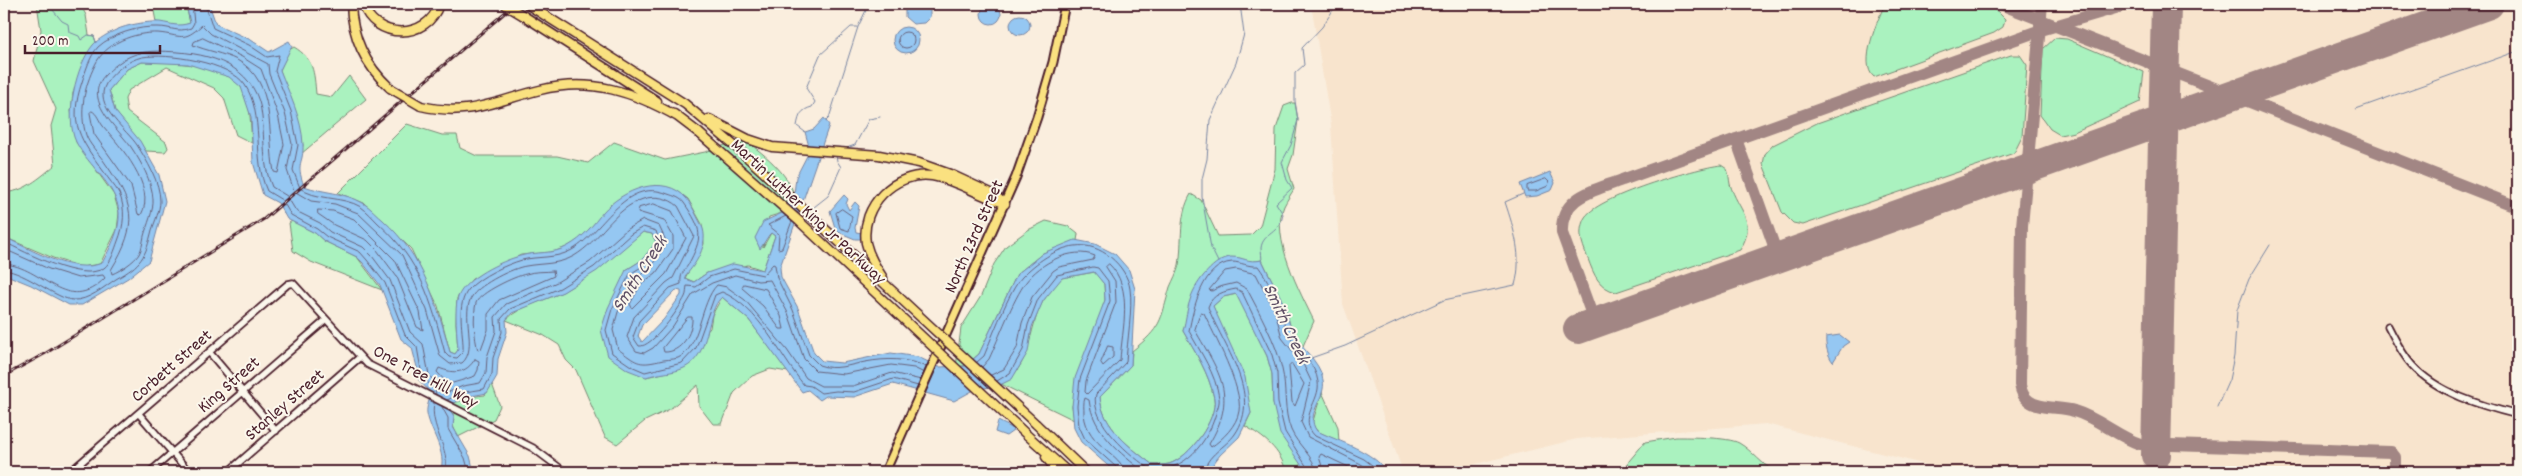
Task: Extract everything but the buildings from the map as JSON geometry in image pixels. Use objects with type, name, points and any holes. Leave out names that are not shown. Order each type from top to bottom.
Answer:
[{"type":"highway","points":[[351,4],[352,19],[361,52],[378,78],[390,88],[421,106],[456,111],[472,109],[540,90],[580,85],[614,88],[630,93],[678,117]]},
{"type":"highway","points":[[362,4],[367,14],[377,25],[398,32],[415,29],[427,22],[439,4]]},
{"type":"highway","name":"Martin Luther King Jr Parkway","points":[[504,4],[623,78],[699,132],[792,215],[1026,435],[1068,472]]},
{"type":"highway","points":[[530,6],[709,121],[738,135],[764,145],[793,150],[891,156],[929,166],[993,194],[1005,204]]},
{"type":"highway","name":"Martin Luther King Jr Parkway","points":[[709,121],[1086,472]]},
{"type":"highway","points":[[888,286],[869,253],[866,231],[868,219],[878,199],[893,185],[910,177],[930,176],[955,183],[1005,204]]},
{"type":"highway","points":[[1026,435],[1057,472]]},
{"type":"main road","name":"North 23rd Street","points":[[885,472],[1005,204],[1037,117],[1053,62],[1065,4]]},
{"type":"street","name":"One Tree Hill Way","points":[[293,283],[298,286],[360,357],[373,367],[540,452],[566,472]]},
{"type":"street","name":"Corbett Street","points":[[70,472],[288,284],[293,283]]},
{"type":"street","name":"King Street","points":[[150,472],[326,320]]},
{"type":"street","points":[[2388,326],[2407,359],[2431,381],[2452,392],[2518,414]]},
{"type":"street","points":[[209,352],[276,431]]},
{"type":"street","name":"Stanley Street","points":[[228,472],[360,357]]},
{"type":"street","points":[[139,414],[189,472]]},
{"type":"shaded area","points":[[1311,4],[2518,4],[2518,472],[1954,472],[1766,424],[1577,439],[1443,472],[1403,472],[1343,304],[1331,125]]},
{"type":"green space","points":[[37,4],[80,4],[86,15],[89,35],[94,36],[96,42],[73,93],[71,111],[76,142],[114,195],[119,213],[117,230],[100,264],[81,267],[53,258],[4,237],[4,192],[11,192],[25,187],[55,165],[51,126],[56,109],[34,61],[41,30]]},
{"type":"green space","points":[[159,4],[180,4],[187,10],[190,23],[179,27],[156,22],[153,6]]},
{"type":"green space","points":[[1885,4],[1979,4],[1997,11],[2005,19],[2003,27],[1994,33],[1874,77],[1868,62],[1869,52],[1874,30]]},
{"type":"green space","points":[[2055,38],[2067,39],[2144,72],[2140,102],[2074,132],[2060,135],[2050,129],[2040,115],[2043,49]]},
{"type":"green space","points":[[294,47],[306,56],[312,67],[316,94],[332,97],[349,76],[366,99],[301,154],[303,145],[280,70],[289,50]]},
{"type":"green space","points":[[2011,55],[2020,55],[2027,65],[2022,137],[2014,153],[1803,225],[1793,223],[1782,212],[1763,164],[1765,154],[1773,145],[1817,123]]},
{"type":"green space","points":[[142,62],[181,63],[210,69],[233,79],[241,87],[247,100],[252,143],[236,135],[224,98],[214,88],[167,67],[129,90],[125,99],[127,112],[166,142],[168,148],[165,152],[146,151],[115,111],[109,90],[127,69]]},
{"type":"green space","points":[[1295,103],[1298,120],[1293,155],[1288,169],[1294,189],[1284,206],[1281,219],[1281,233],[1288,264],[1314,321],[1303,346],[1292,332],[1285,307],[1262,260],[1250,262],[1239,258],[1187,317],[1183,331],[1201,363],[1212,389],[1214,407],[1207,427],[1193,446],[1177,460],[1169,464],[1153,465],[1119,436],[1106,418],[1100,397],[1131,365],[1132,351],[1149,336],[1158,323],[1179,265],[1184,211],[1191,194],[1201,200],[1218,236],[1251,235],[1260,226],[1275,169],[1276,129],[1284,106]]},
{"type":"green space","points":[[407,124],[442,135],[457,135],[460,148],[477,156],[557,156],[588,163],[614,142],[665,160],[705,152],[743,139],[766,156],[780,170],[794,194],[782,213],[769,217],[763,247],[771,233],[775,236],[763,270],[748,265],[707,273],[694,282],[685,278],[704,244],[702,224],[688,199],[680,193],[665,187],[615,202],[580,239],[567,247],[553,252],[521,255],[472,279],[457,298],[458,350],[455,354],[450,352],[438,306],[411,249],[364,203],[338,193]]},
{"type":"green space","points":[[1721,165],[1727,169],[1733,193],[1747,223],[1745,240],[1740,250],[1616,292],[1601,284],[1590,265],[1581,235],[1584,219],[1592,210],[1625,193],[1647,185]]},
{"type":"green space","points":[[292,221],[315,233],[324,241],[357,257],[382,290],[311,262],[293,251],[289,223]]},
{"type":"green space","points":[[1046,221],[1068,226],[1078,234],[1077,241],[1043,253],[1017,274],[979,354],[965,366],[956,367],[961,328],[981,296],[994,264],[1006,246],[1028,230]]},
{"type":"green space","points":[[643,232],[652,234],[656,242],[642,260],[626,270],[646,377],[672,371],[710,328],[712,315],[722,297],[749,320],[788,372],[770,369],[752,376],[734,393],[722,424],[713,424],[699,406],[698,385],[670,409],[645,421],[617,444],[605,437],[576,370],[566,360],[559,345],[543,335],[506,320],[518,311],[557,295],[575,285]]},
{"type":"green space","points":[[1095,272],[1104,284],[1105,300],[1072,406],[1074,420],[1001,384],[1018,369],[1028,348],[1037,314],[1042,303],[1061,278]]},
{"type":"green space","points":[[1237,294],[1267,356],[1272,374],[1273,404],[1306,472],[1286,472],[1284,464],[1271,445],[1245,426],[1251,413],[1213,306],[1223,297]]},
{"type":"green space","points":[[492,384],[500,406],[494,419],[458,437],[453,426],[454,416],[447,405],[485,395]]},
{"type":"green space","points":[[1322,392],[1338,427],[1339,442],[1317,431],[1312,424]]},
{"type":"green space","points":[[1676,437],[1734,441],[1744,446],[1777,472],[1626,472],[1629,461],[1645,442]]},
{"type":"water","name":"Smith Creek","points":[[186,4],[209,4],[216,24],[251,40],[269,52],[289,41],[292,46],[280,70],[300,125],[303,144],[300,172],[304,186],[356,199],[373,211],[397,234],[409,249],[427,281],[450,352],[455,354],[458,350],[457,302],[462,290],[468,283],[484,271],[512,258],[556,251],[568,246],[583,235],[611,204],[632,191],[644,187],[655,185],[678,191],[689,201],[700,222],[703,229],[704,243],[698,258],[685,276],[686,279],[694,282],[707,273],[733,264],[763,270],[775,236],[771,233],[760,249],[755,238],[763,222],[782,213],[794,194],[796,177],[810,150],[805,132],[814,129],[824,118],[829,125],[780,267],[781,277],[798,308],[814,353],[822,361],[842,363],[891,353],[918,357],[939,367],[965,366],[979,354],[1017,274],[1043,253],[1075,240],[1095,244],[1115,254],[1129,270],[1135,289],[1131,365],[1100,397],[1102,408],[1112,427],[1127,444],[1153,465],[1169,464],[1185,454],[1193,446],[1207,427],[1214,407],[1214,398],[1209,380],[1183,331],[1193,291],[1207,272],[1225,258],[1240,258],[1252,261],[1262,260],[1282,299],[1295,337],[1314,360],[1321,373],[1323,380],[1322,393],[1313,418],[1317,431],[1365,453],[1387,472],[1306,472],[1280,434],[1273,404],[1272,374],[1267,356],[1236,294],[1223,297],[1213,306],[1245,377],[1251,413],[1239,437],[1220,455],[1207,472],[1115,472],[1081,442],[1074,428],[1072,406],[1075,378],[1105,300],[1104,284],[1094,272],[1062,278],[1043,301],[1032,327],[1028,352],[1012,379],[1000,385],[974,390],[954,401],[893,384],[854,397],[826,396],[820,400],[808,390],[802,392],[749,320],[722,297],[713,312],[704,344],[693,362],[680,370],[646,377],[628,370],[608,356],[601,330],[608,308],[626,270],[642,260],[656,242],[652,234],[643,232],[597,271],[563,292],[512,313],[506,320],[507,332],[498,359],[497,376],[487,393],[466,397],[447,406],[454,416],[453,427],[470,456],[474,472],[440,472],[442,457],[427,413],[431,393],[416,377],[418,371],[412,348],[401,339],[380,285],[357,257],[324,241],[315,233],[287,219],[278,203],[263,195],[253,162],[251,117],[241,87],[229,77],[188,64],[142,62],[127,69],[109,90],[115,111],[140,141],[159,175],[165,201],[149,261],[128,278],[82,305],[69,305],[31,285],[4,274],[4,237],[39,254],[65,263],[90,266],[102,263],[116,233],[119,213],[113,193],[81,151],[73,131],[71,119],[72,106],[81,65],[95,43],[107,34],[120,28],[149,22],[178,25],[190,23]],"holes":[[[676,290],[681,291],[681,295],[664,319],[642,342],[638,336],[642,325]]]},
{"type":"water","points":[[905,4],[930,4],[930,17],[924,23],[913,24],[905,17]]},
{"type":"water","points":[[991,4],[998,7],[1001,14],[998,21],[991,24],[984,21],[981,14],[984,7]]},
{"type":"water","points":[[1020,15],[1027,18],[1030,25],[1027,32],[1020,35],[1013,32],[1010,25],[1013,18]]},
{"type":"water","points":[[906,27],[915,31],[919,40],[915,49],[906,53],[897,49],[893,40],[897,31]]},
{"type":"water","points":[[1550,172],[1555,183],[1552,190],[1537,196],[1525,197],[1520,184]]},
{"type":"water","points":[[844,195],[848,199],[846,204],[849,210],[855,202],[859,206],[855,228],[856,232],[862,233],[863,239],[855,239],[836,231],[830,211]]},
{"type":"water","points":[[1840,335],[1849,342],[1843,346],[1833,362],[1827,350],[1826,337]]},
{"type":"water","points":[[998,421],[1012,428],[1013,431],[1006,436],[995,432]]},
{"type":"waterway","points":[[48,4],[62,21],[68,24],[69,32],[79,36],[81,40],[88,35],[94,36],[96,42]]},
{"type":"waterway","points":[[826,121],[829,118],[858,27],[869,4]]},
{"type":"waterway","points":[[1218,262],[1211,248],[1202,197],[1202,179],[1207,159],[1210,120],[1236,63],[1244,34],[1240,4]]},
{"type":"waterway","points":[[1262,261],[1262,243],[1279,226],[1283,214],[1276,203],[1292,188],[1287,180],[1282,162],[1291,145],[1298,120],[1295,101],[1295,73],[1304,65],[1302,48],[1322,27],[1337,4]]},
{"type":"waterway","points":[[805,132],[797,126],[801,114],[812,107],[815,102],[806,88],[820,55],[851,27],[857,27]]},
{"type":"waterway","points":[[2356,109],[2518,51]]},
{"type":"waterway","points":[[844,149],[855,145],[869,119],[880,117]]},
{"type":"waterway","points":[[812,212],[814,207],[828,196],[841,167],[836,155]]},
{"type":"waterway","name":"Smith Creek","points":[[1311,358],[1345,346],[1444,300],[1515,285],[1518,254],[1505,202],[1523,194]]},
{"type":"waterway","points":[[802,221],[810,219]]},
{"type":"waterway","points":[[2217,407],[2229,380],[2234,356],[2237,310],[2249,279],[2270,245]]},
{"type":"taxiway","points":[[2000,4],[2518,207]]},
{"type":"taxiway","points":[[2042,4],[2022,226],[2020,385],[2025,398],[2039,406],[2083,414],[2140,444],[2391,452],[2395,457],[2395,472]]},
{"type":"taxiway","points":[[1595,323],[1562,233],[1563,221],[1567,211],[1581,197],[1601,188],[2041,30],[2129,4]]},
{"type":"taxiway","points":[[1736,139],[1778,257]]},
{"type":"runway","points":[[2156,455],[2166,4]]},
{"type":"runway","points":[[1578,329],[2489,4]]},
{"type":"railway","points":[[4,376],[46,353],[264,219],[515,4]]}]
